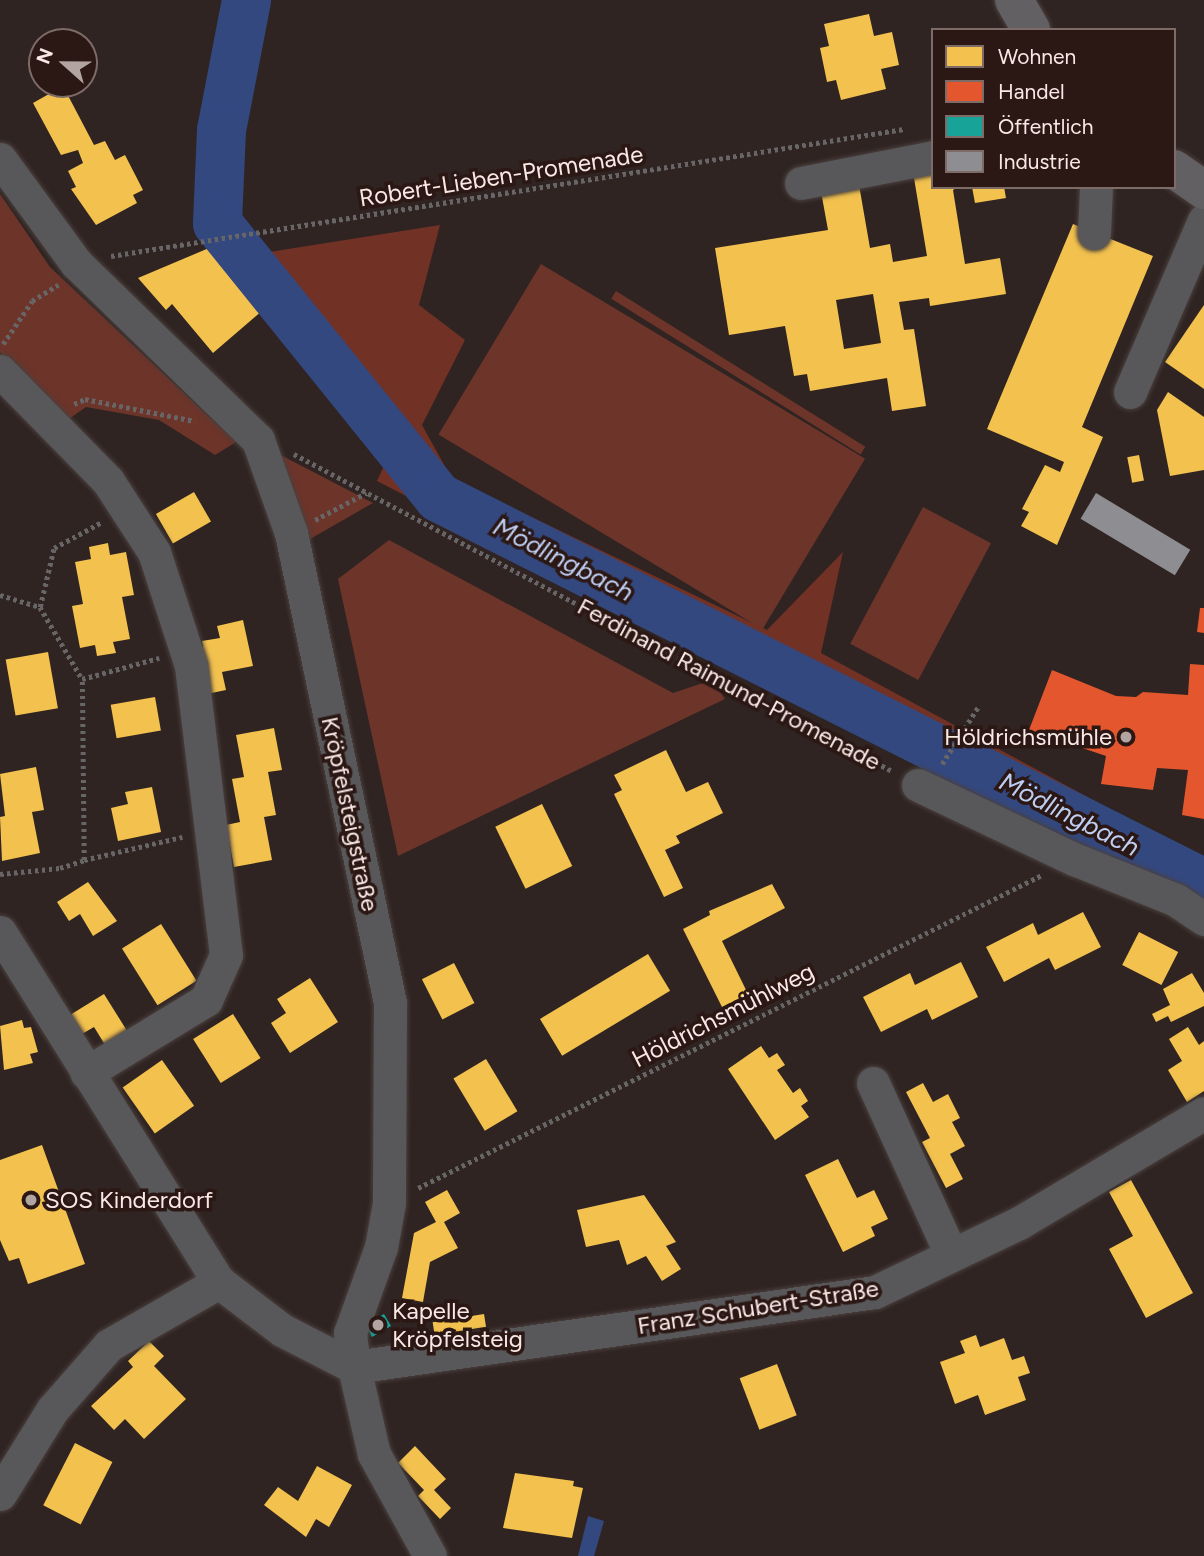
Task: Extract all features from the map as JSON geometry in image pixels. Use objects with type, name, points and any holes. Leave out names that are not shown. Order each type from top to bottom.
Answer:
[{"type":"main road","points":[[1014,0],[1030,28]]},
{"type":"main road","points":[[1176,170],[1204,190]]},
{"type":"street","points":[[801,183],[931,157]]},
{"type":"street","name":"Kröpfelsteigstraße","points":[[0,159],[76,263],[258,440],[291,533],[390,1003],[389,1203],[381,1247],[351,1333],[354,1367],[374,1454],[430,1556]]},
{"type":"street","points":[[1094,233],[1096,189]]},
{"type":"street","points":[[1130,392],[1204,220]]},
{"type":"street","points":[[0,370],[108,481],[154,552],[186,651],[226,955],[206,1000],[86,1073]]},
{"type":"street","points":[[930,774],[1074,859],[1176,900],[1204,919]]},
{"type":"street","points":[[0,932],[86,1073],[156,1177],[219,1283],[282,1330],[354,1367]]},
{"type":"street","points":[[873,1083],[951,1254]]},
{"type":"street","name":"Franz Schubert-Straße","points":[[354,1367],[875,1292],[1019,1223],[1204,1113]]},
{"type":"street","points":[[3,1483],[52,1410],[109,1345],[219,1283]]},
{"type":"path","name":"Robert-Lieben-Promenade","points":[[76,263],[210,237],[238,235],[919,127]]},
{"type":"path","points":[[0,346],[33,301],[46,293]]},
{"type":"path","points":[[48,419],[85,399],[195,421],[204,428]]},
{"type":"path","name":"Ferdinand Raimund-Promenade","points":[[258,440],[273,443],[367,493],[930,774]]},
{"type":"path","points":[[291,533],[367,493]]},
{"type":"path","points":[[84,860],[82,680],[40,607],[54,548],[127,510]]},
{"type":"path","points":[[0,595],[40,607]]},
{"type":"path","points":[[82,680],[186,651]]},
{"type":"path","points":[[930,774],[955,744],[978,707]]},
{"type":"path","points":[[0,874],[60,868],[210,831]]},
{"type":"path","name":"Höldrichsmühlweg","points":[[389,1203],[1074,859]]},
{"type":"shaded area","points":[[0,194],[50,267],[236,442],[215,455],[159,420],[86,407],[66,421],[4,361],[0,352]]},
{"type":"shaded area","points":[[440,225],[419,305],[465,340],[422,425],[452,479],[767,630],[843,552],[821,653],[1204,860],[1204,899],[1173,892],[377,481],[401,429],[263,253]]},
{"type":"shaded area","points":[[541,264],[865,459],[763,629],[439,435]]},
{"type":"shaded area","points":[[616,291],[865,447],[861,454],[611,299]]},
{"type":"shaded area","points":[[273,451],[373,503],[303,543]]},
{"type":"shaded area","points":[[923,507],[991,543],[918,680],[850,644]]},
{"type":"shaded area","points":[[389,540],[673,693],[712,680],[725,699],[398,856],[338,579]]},
{"type":"water","points":[[588,1516],[604,1521],[594,1556],[578,1556]]},
{"type":"building: Wohnen","points":[[869,14],[874,36],[892,32],[899,65],[881,69],[886,89],[841,100],[836,80],[827,82],[820,48],[829,46],[824,24]]},
{"type":"building: Wohnen","points":[[42,98],[69,98],[94,145],[105,141],[115,160],[125,155],[143,190],[133,195],[137,203],[96,225],[71,189],[76,187],[68,171],[83,163],[78,150],[61,155],[33,103]]},
{"type":"building: Wohnen","points":[[931,168],[931,189],[955,189],[965,264],[1000,258],[1006,294],[930,306],[929,298],[899,302],[904,330],[914,329],[926,406],[892,411],[887,378],[810,391],[807,374],[794,376],[785,326],[729,335],[715,248],[828,230],[820,186],[858,179],[870,248],[890,244],[893,262],[927,256],[913,172]],"holes":[[[873,294],[881,343],[844,349],[836,300]]]},
{"type":"building: Wohnen","points":[[972,189],[1004,189],[1006,198],[975,203]]},
{"type":"building: Wohnen","points":[[1073,224],[1153,256],[1082,427],[1103,437],[1057,545],[1021,526],[1029,512],[1022,509],[1045,465],[1060,472],[1064,462],[987,429]]},
{"type":"building: Wohnen","points":[[209,248],[263,310],[213,353],[172,304],[166,310],[138,278]]},
{"type":"building: Wohnen","points":[[1204,305],[1204,389],[1165,362]]},
{"type":"building: Wohnen","points":[[1168,392],[1204,417],[1204,470],[1170,476],[1157,410]]},
{"type":"building: Wohnen","points":[[1139,455],[1144,481],[1132,483],[1127,457]]},
{"type":"building: Wohnen","points":[[194,492],[211,521],[173,543],[156,514]]},
{"type":"building: Wohnen","points":[[108,543],[110,555],[126,552],[134,595],[122,597],[130,639],[113,642],[116,653],[97,656],[95,645],[80,648],[72,606],[83,604],[75,562],[91,559],[89,547]]},
{"type":"building: Wohnen","points":[[243,620],[253,666],[222,672],[226,690],[202,695],[193,649],[203,647],[202,641],[220,638],[217,626]]},
{"type":"building: Wohnen","points":[[48,652],[58,708],[16,716],[6,659]]},
{"type":"building: Wohnen","points":[[155,697],[161,730],[117,738],[111,705]]},
{"type":"building: Wohnen","points":[[274,728],[282,770],[268,772],[276,815],[264,817],[272,860],[234,867],[226,825],[240,822],[232,779],[244,777],[236,735]]},
{"type":"building: Wohnen","points":[[666,750],[686,792],[708,782],[723,813],[676,836],[680,843],[665,850],[683,888],[664,897],[614,794],[622,790],[614,775]]},
{"type":"building: Wohnen","points":[[36,767],[44,810],[32,812],[40,853],[2,861],[0,817],[5,816],[0,774]]},
{"type":"building: Wohnen","points":[[152,787],[161,832],[118,841],[111,808],[128,804],[125,792]]},
{"type":"building: Wohnen","points":[[542,804],[572,866],[526,889],[495,827]]},
{"type":"building: Wohnen","points":[[88,882],[117,921],[93,936],[80,914],[69,921],[57,902]]},
{"type":"building: Wohnen","points":[[772,884],[785,908],[722,941],[748,994],[722,1007],[683,929],[710,915],[709,911]]},
{"type":"building: Wohnen","points":[[1083,912],[1101,947],[1055,970],[1049,958],[1004,982],[986,947],[1033,923],[1038,935]]},
{"type":"building: Wohnen","points":[[161,924],[197,981],[157,1005],[122,948]]},
{"type":"building: Wohnen","points":[[1139,932],[1178,952],[1161,985],[1122,965]]},
{"type":"building: Wohnen","points":[[648,954],[670,991],[562,1056],[540,1019]]},
{"type":"building: Wohnen","points":[[961,962],[978,997],[932,1020],[927,1009],[881,1032],[863,997],[910,973],[915,985]]},
{"type":"building: Wohnen","points":[[454,963],[474,1003],[442,1019],[422,979]]},
{"type":"building: Wohnen","points":[[1192,973],[1204,993],[1204,1006],[1171,1022],[1168,1016],[1156,1022],[1152,1014],[1170,1005],[1163,989]]},
{"type":"building: Wohnen","points":[[310,978],[338,1022],[290,1053],[271,1023],[286,1013],[277,999]]},
{"type":"building: Wohnen","points":[[104,994],[129,1034],[107,1048],[94,1027],[82,1034],[70,1015]]},
{"type":"building: Wohnen","points":[[233,1014],[261,1058],[221,1083],[193,1039]]},
{"type":"building: Wohnen","points":[[22,1020],[24,1028],[31,1027],[38,1052],[30,1054],[33,1063],[4,1070],[0,1026]]},
{"type":"building: Wohnen","points":[[1188,1027],[1199,1045],[1204,1041],[1204,1091],[1187,1102],[1168,1070],[1182,1061],[1169,1039]]},
{"type":"building: Wohnen","points":[[761,1046],[769,1058],[777,1053],[785,1065],[777,1070],[793,1093],[800,1088],[808,1101],[801,1106],[809,1117],[775,1140],[728,1069]]},
{"type":"building: Wohnen","points":[[486,1059],[517,1111],[485,1131],[453,1079]]},
{"type":"building: Wohnen","points":[[162,1060],[194,1106],[155,1133],[123,1088]]},
{"type":"building: Wohnen","points":[[923,1083],[933,1102],[948,1094],[960,1118],[952,1122],[965,1146],[950,1154],[963,1179],[946,1188],[922,1142],[930,1138],[906,1092]]},
{"type":"building: Wohnen","name":"SOS Kinderdorf","points":[[42,1145],[85,1264],[28,1284],[19,1258],[9,1261],[0,1240],[0,1160]]},
{"type":"building: Wohnen","points":[[838,1159],[857,1198],[874,1190],[888,1219],[871,1227],[875,1236],[843,1252],[805,1175]]},
{"type":"building: Wohnen","points":[[1131,1180],[1193,1293],[1146,1318],[1109,1249],[1133,1236],[1109,1192]]},
{"type":"building: Wohnen","points":[[447,1190],[460,1213],[444,1222],[458,1248],[430,1262],[423,1302],[402,1298],[414,1233],[436,1222],[425,1202]]},
{"type":"building: Wohnen","points":[[644,1195],[676,1242],[666,1246],[681,1269],[662,1281],[646,1256],[627,1265],[619,1240],[586,1247],[577,1210]]},
{"type":"building: Wohnen","points":[[484,1314],[486,1327],[435,1335],[433,1322]]},
{"type":"building: Wohnen","points":[[976,1335],[980,1347],[1004,1338],[1012,1360],[1024,1356],[1030,1373],[1018,1377],[1026,1400],[985,1415],[978,1395],[955,1404],[940,1362],[965,1353],[960,1341]]},
{"type":"building: Wohnen","points":[[149,1341],[164,1356],[154,1366],[186,1399],[144,1439],[125,1419],[114,1430],[91,1406],[133,1367],[128,1361]]},
{"type":"building: Wohnen","points":[[777,1364],[797,1415],[759,1430],[740,1378]]},
{"type":"building: Wohnen","points":[[75,1443],[112,1462],[81,1524],[43,1505]]},
{"type":"building: Wohnen","points":[[415,1446],[446,1479],[434,1490],[451,1508],[440,1519],[418,1496],[424,1490],[398,1463]]},
{"type":"building: Wohnen","points":[[317,1466],[352,1485],[329,1527],[316,1519],[306,1537],[264,1505],[278,1487],[298,1501]]},
{"type":"building: Wohnen","points":[[515,1473],[574,1481],[573,1486],[583,1488],[572,1538],[503,1528]]},
{"type":"building: Handel","points":[[1200,608],[1204,608],[1204,633],[1197,632]]},
{"type":"building: Handel","name":"Höldrichsmühle","points":[[1190,664],[1204,665],[1204,819],[1182,815],[1188,770],[1157,768],[1153,790],[1101,784],[1106,756],[1029,730],[1052,670],[1116,696],[1136,697],[1143,692],[1188,695]]},
{"type":"building: Öffentlich","name":"Kapelle Kröpfelsteig","points":[[384,1314],[391,1326],[372,1337],[365,1325]]},
{"type":"building: Industrie","points":[[1096,493],[1190,550],[1175,575],[1081,519]]},
{"type":"waterway","name":"Mödlingbach","points":[[246,0],[221,130],[217,223],[438,497],[1204,883]]},
{"type":"place","name":"Höldrichsmühle","points":[[1126,737]]},
{"type":"place","name":"SOS Kinderdorf","points":[[31,1200]]},
{"type":"place","name":"Kapelle Kröpfelsteig","points":[[378,1325]]}]
